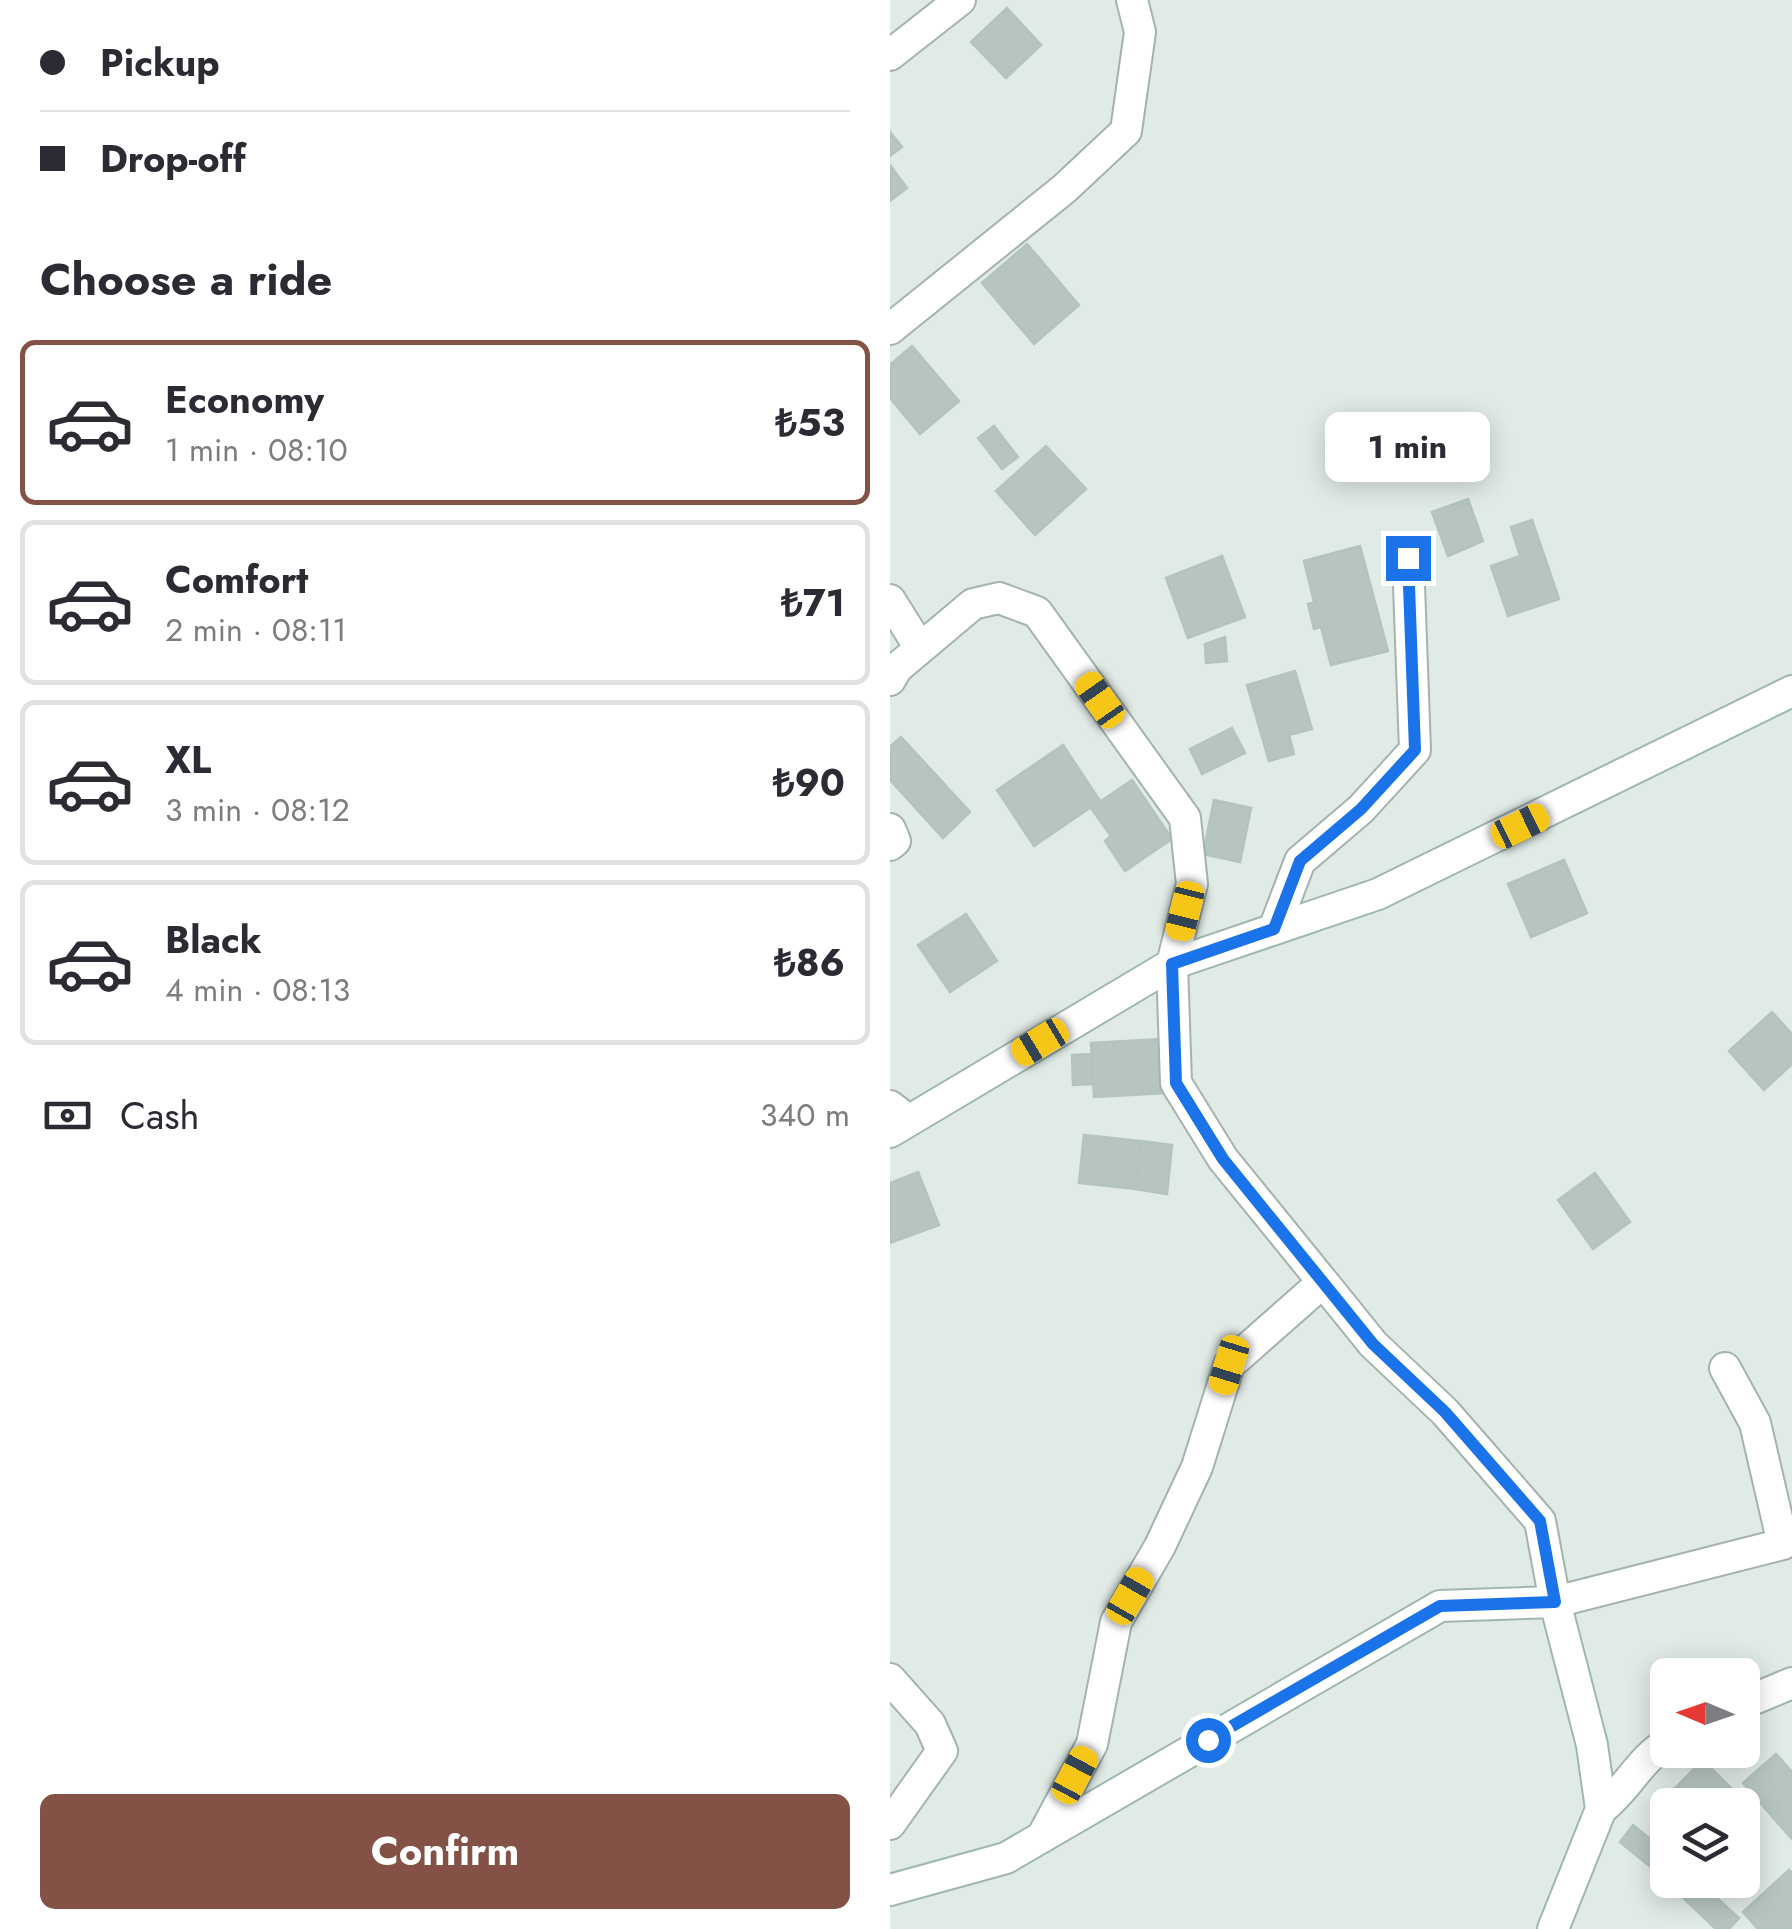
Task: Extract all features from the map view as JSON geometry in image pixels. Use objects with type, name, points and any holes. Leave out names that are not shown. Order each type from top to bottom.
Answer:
[{"type":"street","points":[[890,55],[960,0]]},
{"type":"street","points":[[890,329],[1064,189],[1126,131],[1140,32],[1132,0]]},
{"type":"street","points":[[1274,929],[1300,861],[1361,809],[1415,750],[1408,558]]},
{"type":"street","points":[[890,680],[897,668],[972,604],[998,598],[1037,612],[1185,818],[1192,884],[1172,964],[1176,1083],[1223,1159],[1373,1344],[1445,1412],[1540,1521],[1555,1602],[1592,1745],[1602,1810]]},
{"type":"street","points":[[890,600],[920,648]]},
{"type":"street","points":[[896,1119],[1172,964],[1378,894],[1792,691]]},
{"type":"street","points":[[890,829],[896,841],[890,846]]},
{"type":"street","points":[[1042,1837],[1092,1744],[1116,1622],[1160,1546],[1197,1467],[1229,1365],[1323,1282]]},
{"type":"street","points":[[890,1890],[1006,1858],[1440,1606],[1555,1602],[1783,1544],[1756,1424],[1725,1368]]},
{"type":"street","points":[[890,1680],[930,1724],[942,1750],[890,1824]]},
{"type":"street","points":[[1760,1696],[1792,1683]]},
{"type":"street","points":[[1553,1929],[1602,1810],[1620,1796],[1650,1754]]},
{"type":"building","points":[[1007,8],[1041,45],[1006,78],[971,42]]},
{"type":"building","points":[[890,132],[902,147],[890,156]]},
{"type":"building","points":[[890,165],[907,188],[890,201]]},
{"type":"building","points":[[1027,244],[1079,305],[1034,344],[982,283]]},
{"type":"building","points":[[912,346],[959,401],[920,434],[890,398],[890,365]]},
{"type":"building","points":[[994,426],[1018,457],[1002,469],[978,438]]},
{"type":"building","points":[[1046,446],[1086,489],[1035,535],[996,491]]},
{"type":"building","points":[[1468,499],[1483,541],[1448,556],[1432,512]]},
{"type":"building","points":[[1532,520],[1559,599],[1508,616],[1491,566],[1520,556],[1511,527]]},
{"type":"building","points":[[1360,546],[1388,651],[1331,665],[1321,627],[1314,629],[1308,604],[1314,602],[1304,561]]},
{"type":"building","points":[[1222,556],[1245,617],[1188,638],[1166,578]]},
{"type":"building","points":[[1225,637],[1227,661],[1206,663],[1205,644]]},
{"type":"building","points":[[1295,671],[1312,729],[1289,735],[1294,754],[1269,761],[1247,685]]},
{"type":"building","points":[[1232,728],[1245,753],[1202,774],[1190,749]]},
{"type":"building","points":[[901,737],[970,812],[943,838],[890,780],[890,747]]},
{"type":"building","points":[[1063,745],[1100,801],[1034,846],[997,790]]},
{"type":"building","points":[[1132,780],[1172,839],[1125,871],[1105,841],[1111,836],[1091,808]]},
{"type":"building","points":[[1214,800],[1251,808],[1240,862],[1203,854]]},
{"type":"building","points":[[1564,860],[1587,913],[1531,937],[1508,884]]},
{"type":"building","points":[[966,914],[997,961],[950,992],[918,945]]},
{"type":"building","points":[[1772,1012],[1792,1034],[1792,1064],[1764,1090],[1729,1051]]},
{"type":"building","points":[[1162,1039],[1166,1093],[1094,1097],[1091,1043]]},
{"type":"building","points":[[1091,1054],[1092,1084],[1073,1085],[1072,1055]]},
{"type":"building","points":[[1084,1135],[1141,1141],[1135,1189],[1079,1183]]},
{"type":"building","points":[[1141,1141],[1172,1145],[1167,1194],[1135,1189]]},
{"type":"building","points":[[918,1172],[939,1225],[890,1243],[890,1183]]},
{"type":"building","points":[[1595,1173],[1630,1222],[1593,1249],[1558,1200]]},
{"type":"building","points":[[1776,1754],[1792,1772],[1792,1839],[1760,1802],[1760,1788],[1747,1788],[1743,1783]]},
{"type":"building","points":[[1695,1768],[1711,1768],[1731,1788],[1675,1788]]},
{"type":"building","points":[[1633,1825],[1650,1839],[1650,1867],[1620,1842]]},
{"type":"building","points":[[1789,1870],[1792,1873],[1792,1929],[1758,1929],[1743,1912]]},
{"type":"building","points":[[1683,1898],[1717,1898],[1739,1918],[1729,1929],[1716,1929]]},
{"type":"route","points":[[1208,1740],[1440,1606],[1555,1602],[1540,1521],[1445,1412],[1373,1344],[1223,1159],[1176,1083],[1172,964],[1274,929],[1300,861],[1361,809],[1415,750],[1408,558]]}]
